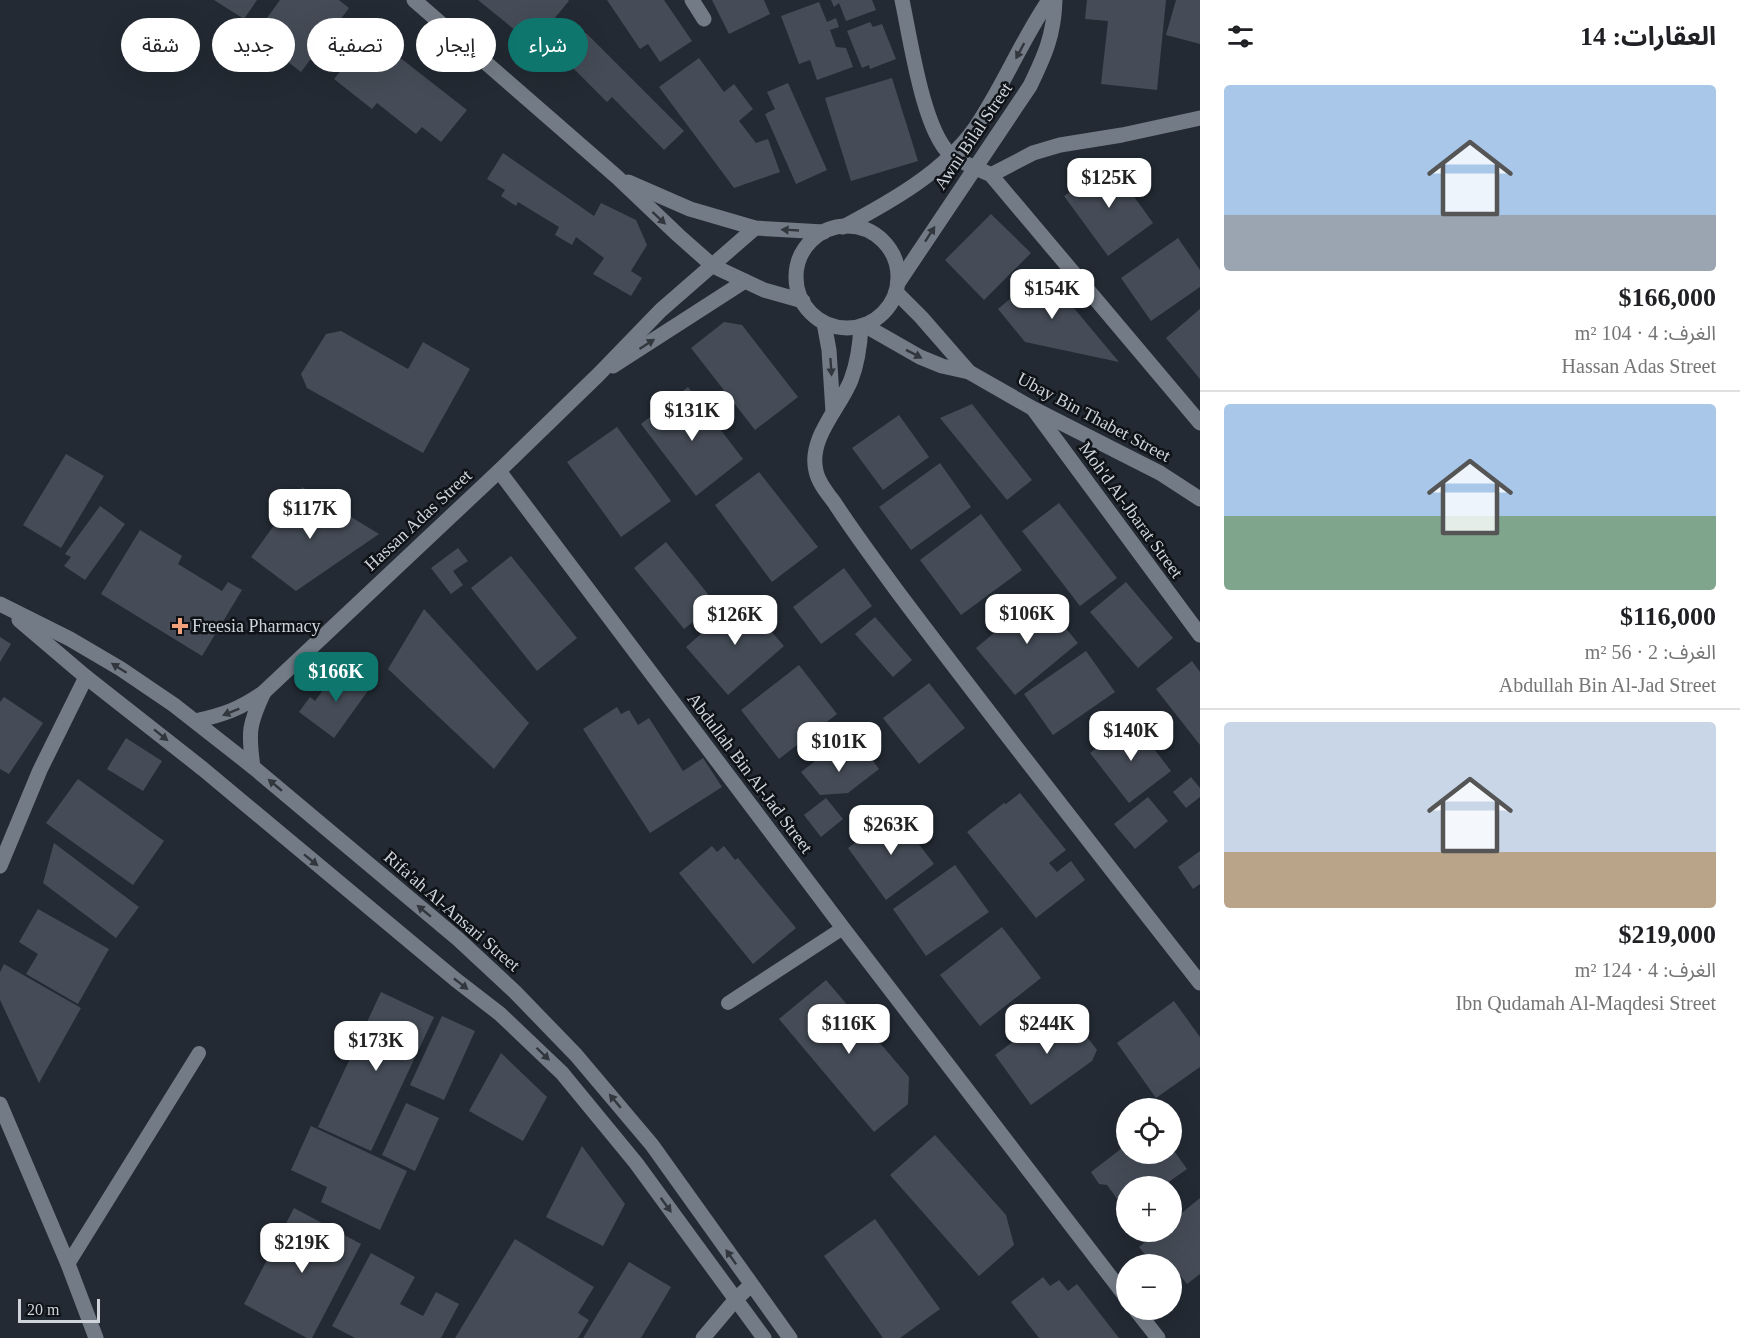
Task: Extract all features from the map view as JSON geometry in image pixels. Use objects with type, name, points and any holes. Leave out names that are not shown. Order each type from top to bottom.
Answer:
[{"type":"street","points":[[692,0],[704,20]]},
{"type":"street","points":[[902,0],[923,97],[938,140],[951,155],[992,175],[1200,423]]},
{"type":"street","name":"Awni Bilal Street","points":[[843,227],[905,192],[951,155],[975,127],[1049,0]]},
{"type":"street","name":"Awni Bilal Street","points":[[897,288],[975,167],[1016,110],[1045,57],[1054,27],[1055,0]]},
{"type":"street","points":[[419,2],[617,177],[713,266],[764,290],[803,301]]},
{"type":"street","points":[[992,175],[1033,153],[1060,145],[1122,135],[1200,118]]},
{"type":"street","points":[[617,177],[690,209],[755,228],[824,232],[843,227],[865,230],[884,242],[895,261],[897,288],[891,303],[875,320],[862,326],[848,328],[824,323],[811,312],[803,301],[796,275],[799,262],[804,250],[824,232]]},
{"type":"street","name":"Hassan Adas Street","points":[[195,721],[242,708],[264,692],[499,471],[661,310],[755,228]]},
{"type":"street","name":"Hassan Adas Street","points":[[598,375],[745,281]]},
{"type":"street","name":"Ubay Bin Thabet Street","points":[[897,288],[969,372]]},
{"type":"street","points":[[824,323],[829,350],[833,412]]},
{"type":"street","points":[[862,326],[859,354],[852,379],[817,446],[815,460],[820,482],[852,530],[975,695],[1200,983]]},
{"type":"street","name":"Ubay Bin Thabet Street","points":[[862,326],[920,357],[942,366],[969,372],[1032,408],[1160,473],[1200,499]]},
{"type":"street","name":"Moh'd Al-Jbarat Street","points":[[1032,408],[1200,635]]},
{"type":"street","name":"Abdullah Bin Al-Jad Street","points":[[499,471],[843,928],[1116,1284]]},
{"type":"street","name":"Rifa'ah Al-Ansari Street","points":[[1,605],[86,677],[202,769],[500,1014],[562,1073],[636,1163],[764,1338]]},
{"type":"street","name":"Rifa'ah Al-Ansari Street","points":[[1,605],[90,651],[195,721],[458,939],[515,992],[576,1055],[652,1145],[790,1338]]},
{"type":"street","points":[[0,866],[40,770],[86,677]]},
{"type":"street","name":"Hassan Adas Street","points":[[253,767],[249,731],[264,692]]},
{"type":"street","points":[[0,1104],[68,1264],[96,1338]]},
{"type":"street","points":[[703,1338],[736,1299],[752,1285]]},
{"type":"street","points":[[1144,1320],[1158,1338]]},
{"type":"lane","points":[[728,1003],[843,928]]},
{"type":"lane","points":[[68,1264],[199,1053]]},
{"type":"building","points":[[214,0],[257,0],[242,18]]},
{"type":"building","points":[[280,0],[339,0],[349,8],[342,18],[307,18],[307,64],[301,72],[295,67],[295,18],[267,18]]},
{"type":"building","points":[[478,0],[569,1],[555,18],[508,18],[508,24]]},
{"type":"building","points":[[607,0],[664,0],[692,41],[660,62],[648,44],[640,49]]},
{"type":"building","points":[[712,0],[764,0],[770,14],[729,34]]},
{"type":"building","points":[[831,0],[872,0],[876,10],[846,21],[839,3],[834,7]]},
{"type":"building","points":[[1087,0],[1166,0],[1157,90],[1101,84],[1108,21],[1085,19]]},
{"type":"building","points":[[1176,0],[1200,0],[1200,44],[1166,35]]},
{"type":"building","points":[[819,2],[827,22],[836,18],[839,27],[830,30],[836,47],[846,48],[853,67],[817,80],[810,60],[799,64],[781,16]]},
{"type":"building","points":[[870,22],[873,27],[882,24],[896,59],[870,69],[869,65],[862,68],[847,31]]},
{"type":"building","points":[[588,35],[684,131],[664,150],[612,97],[607,102],[577,72],[588,72]]},
{"type":"building","points":[[699,58],[724,92],[734,84],[753,109],[739,121],[756,143],[768,139],[780,172],[734,188],[659,87]]},
{"type":"building","points":[[404,61],[467,110],[441,142],[422,127],[416,134],[377,103],[372,109],[334,79],[340,72],[404,72]]},
{"type":"building","points":[[892,78],[918,161],[851,181],[825,98]]},
{"type":"building","points":[[788,83],[827,170],[796,184],[765,114],[775,109],[767,92]]},
{"type":"building","points":[[503,153],[594,216],[601,203],[636,220],[647,245],[631,271],[642,278],[631,296],[593,274],[604,258],[576,237],[572,245],[555,235],[559,227],[518,202],[516,206],[501,196],[505,190],[487,179]]},
{"type":"building","points":[[1110,163],[1153,223],[1108,256],[1064,196]]},
{"type":"building","points":[[991,214],[1031,253],[984,300],[945,260]]},
{"type":"building","points":[[1178,238],[1200,270],[1200,287],[1151,321],[1121,278]]},
{"type":"building","points":[[1043,271],[1119,362],[1025,342],[998,309]]},
{"type":"building","points":[[1200,309],[1200,379],[1166,338]]},
{"type":"building","points":[[724,322],[742,325],[798,397],[755,430],[691,348]]},
{"type":"building","points":[[341,331],[408,369],[423,342],[470,369],[423,453],[307,388],[301,374],[326,334]]},
{"type":"building","points":[[688,387],[743,459],[696,496],[641,424]]},
{"type":"building","points":[[972,404],[1032,480],[1007,500],[940,418]]},
{"type":"building","points":[[899,415],[929,457],[883,490],[852,448]]},
{"type":"building","points":[[617,427],[671,501],[621,537],[567,462]]},
{"type":"building","points":[[66,454],[104,476],[61,548],[23,525]]},
{"type":"building","points":[[940,463],[971,507],[911,550],[879,507]]},
{"type":"building","points":[[759,472],[818,547],[772,582],[715,505]]},
{"type":"building","points":[[302,487],[379,534],[296,591],[251,557]]},
{"type":"building","points":[[1059,503],[1117,578],[1080,606],[1022,531]]},
{"type":"building","points":[[100,506],[125,524],[85,580],[64,566],[71,557],[65,554]]},
{"type":"building","points":[[981,514],[1022,570],[961,615],[920,560]]},
{"type":"building","points":[[140,530],[182,556],[178,564],[222,591],[228,582],[242,590],[202,656],[101,594]]},
{"type":"building","points":[[666,542],[716,604],[684,629],[634,568]]},
{"type":"building","points":[[458,548],[468,561],[453,571],[463,585],[451,594],[431,568]]},
{"type":"building","points":[[511,556],[577,638],[537,671],[471,588]]},
{"type":"building","points":[[844,568],[872,606],[821,644],[793,607]]},
{"type":"building","points":[[1126,582],[1173,638],[1138,668],[1090,612]]},
{"type":"building","points":[[1039,596],[1078,643],[1015,695],[976,648]]},
{"type":"building","points":[[742,598],[784,646],[728,695],[686,647]]},
{"type":"building","points":[[424,609],[529,723],[494,769],[388,669]]},
{"type":"building","points":[[875,617],[912,660],[893,677],[855,634]]},
{"type":"building","points":[[0,637],[11,644],[0,662]]},
{"type":"building","points":[[1086,651],[1115,692],[1053,735],[1024,694]]},
{"type":"building","points":[[1192,661],[1200,672],[1200,745],[1156,689]]},
{"type":"building","points":[[799,665],[837,714],[779,759],[741,710]]},
{"type":"building","points":[[340,667],[370,688],[334,738],[299,712],[310,697],[315,701]]},
{"type":"building","points":[[929,683],[965,728],[919,764],[883,718]]},
{"type":"building","points":[[4,697],[43,723],[9,774],[0,769],[0,702]]},
{"type":"building","points":[[617,707],[621,714],[629,710],[638,725],[649,718],[683,771],[703,758],[722,787],[650,833],[583,729]]},
{"type":"building","points":[[1132,720],[1171,771],[1129,803],[1090,753]]},
{"type":"building","points":[[126,738],[162,761],[143,791],[107,769]]},
{"type":"building","points":[[863,748],[879,769],[848,793],[820,795],[801,772],[828,751],[841,766]]},
{"type":"building","points":[[1191,777],[1200,788],[1200,797],[1186,808],[1173,792]]},
{"type":"building","points":[[78,779],[164,841],[133,885],[46,823]]},
{"type":"building","points":[[1020,793],[1066,850],[1049,863],[1057,872],[1071,861],[1085,880],[1036,918],[967,832]]},
{"type":"building","points":[[1148,797],[1168,821],[1135,849],[1114,824]]},
{"type":"building","points":[[826,798],[843,819],[821,837],[804,815]]},
{"type":"building","points":[[895,813],[934,864],[886,900],[848,848]]},
{"type":"building","points":[[54,843],[139,907],[116,938],[43,883]]},
{"type":"building","points":[[712,846],[717,852],[724,846],[735,860],[738,858],[796,928],[753,964],[679,873]]},
{"type":"building","points":[[1200,851],[1200,884],[1193,889],[1178,867]]},
{"type":"building","points":[[955,865],[989,912],[926,956],[893,909]]},
{"type":"building","points":[[38,909],[109,949],[78,1004],[26,974],[38,954],[19,942]]},
{"type":"building","points":[[1002,927],[1041,978],[980,1026],[940,975]]},
{"type":"building","points":[[4,964],[81,1008],[39,1083],[0,1000],[0,972]]},
{"type":"building","points":[[826,980],[909,1077],[908,1104],[874,1132],[779,1019]]},
{"type":"building","points":[[381,992],[434,1017],[371,1151],[318,1127]]},
{"type":"building","points":[[1174,1001],[1200,1037],[1200,1067],[1156,1098],[1117,1043]]},
{"type":"building","points":[[1063,1005],[1097,1050],[1092,1061],[1031,1105],[995,1055]]},
{"type":"building","points":[[442,1016],[475,1031],[444,1100],[410,1085]]},
{"type":"building","points":[[501,1053],[547,1097],[523,1141],[469,1111]]},
{"type":"building","points":[[406,1103],[439,1118],[415,1171],[382,1155]]},
{"type":"building","points":[[311,1126],[407,1171],[380,1230],[321,1202],[327,1187],[291,1170]]},
{"type":"building","points":[[935,1135],[1006,1215],[1014,1245],[979,1276],[890,1175]]},
{"type":"building","points":[[582,1146],[625,1204],[603,1246],[546,1217]]},
{"type":"building","points":[[1116,1153],[1116,1164],[1182,1164],[1182,1162],[1187,1169],[1177,1176],[1116,1176],[1116,1197],[1107,1185],[1099,1184],[1091,1172]]},
{"type":"building","points":[[1200,1198],[1200,1274],[1187,1284],[1182,1278],[1182,1254],[1145,1254],[1139,1247],[1145,1242],[1182,1242],[1182,1213]]},
{"type":"building","points":[[294,1208],[361,1244],[312,1338],[307,1338],[244,1304]]},
{"type":"building","points":[[875,1219],[940,1309],[900,1338],[883,1338],[824,1256]]},
{"type":"building","points":[[515,1239],[594,1287],[578,1313],[589,1320],[578,1338],[455,1338]]},
{"type":"building","points":[[371,1253],[415,1277],[400,1304],[423,1316],[436,1292],[459,1304],[441,1338],[355,1338],[332,1326]]},
{"type":"building","points":[[629,1262],[671,1287],[641,1338],[583,1338]]},
{"type":"building","points":[[1043,1277],[1050,1286],[1059,1280],[1068,1291],[1077,1284],[1119,1338],[1039,1338],[1011,1302]]},
{"type":"place","name":"Freesia Pharmacy","points":[[180,626]]}]
